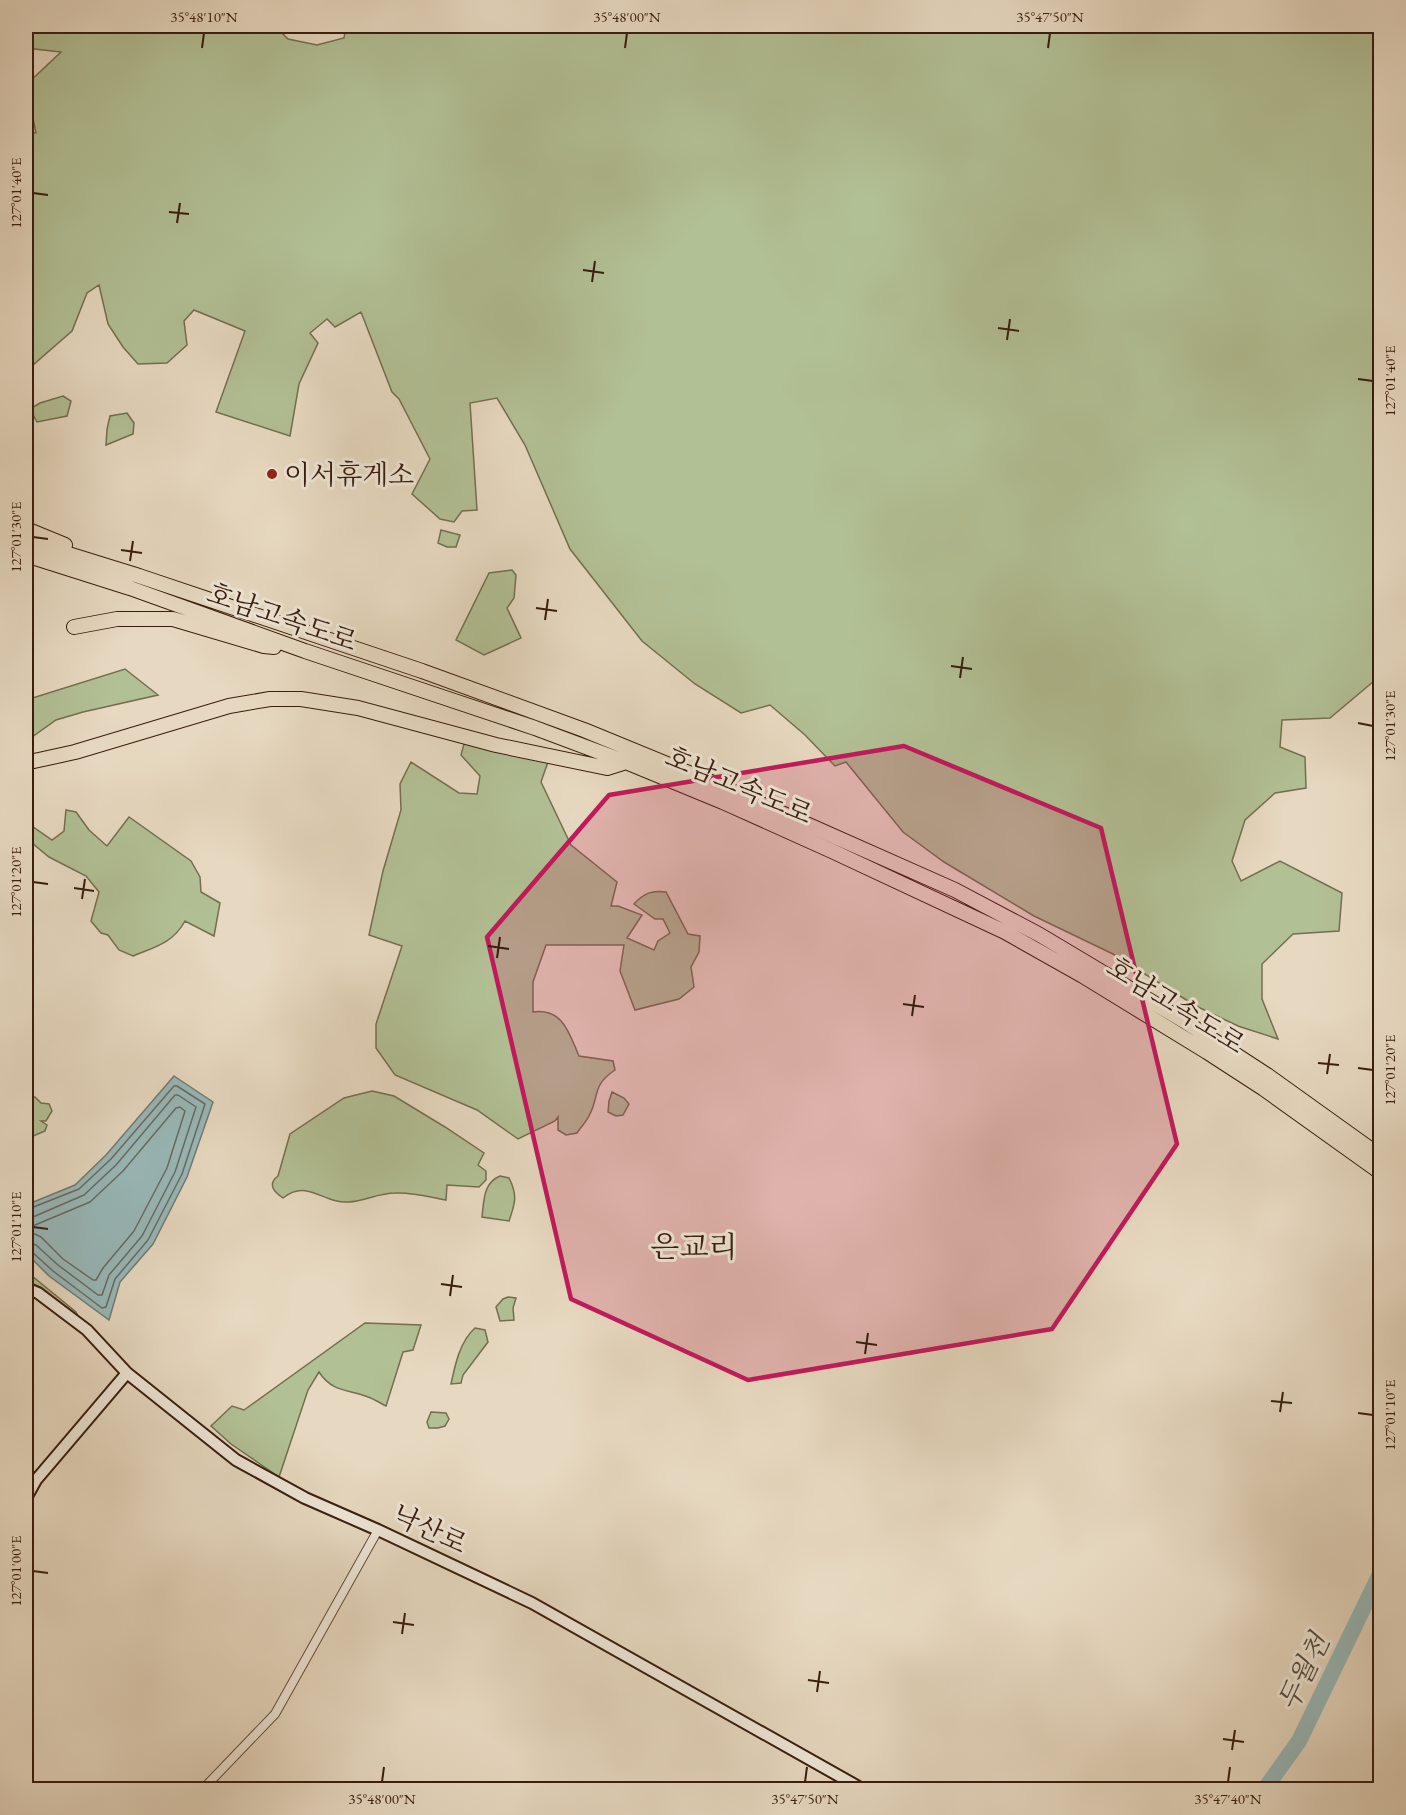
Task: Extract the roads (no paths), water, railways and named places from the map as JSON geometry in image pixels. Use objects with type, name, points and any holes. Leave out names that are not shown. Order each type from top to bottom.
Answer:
[{"type":"highway","points":[[26,529],[139,576]]},
{"type":"highway","name":"호남고속도로","points":[[26,541],[139,576],[422,672],[584,730],[723,787],[955,890],[1040,936],[1184,1021],[1268,1075],[1380,1156]]},
{"type":"highway","name":"호남고속도로","points":[[26,555],[130,588],[305,651],[535,728],[723,802],[821,846],[1005,932],[1083,975],[1272,1095],[1380,1172]]},
{"type":"highway","points":[[74,627],[117,619],[173,619],[264,646],[305,651]]},
{"type":"highway","points":[[26,761],[75,752],[229,706],[270,699],[301,699],[358,708],[496,745],[607,768],[626,762]]},
{"type":"street","name":"낙산로","points":[[26,1288],[38,1293],[87,1330],[127,1373],[236,1460],[305,1498],[532,1603],[864,1790]]},
{"type":"street","points":[[26,1498],[36,1480],[127,1373]]},
{"type":"street","points":[[202,1790],[275,1714],[378,1530]]},
{"type":"water","points":[[174,1076],[213,1102],[187,1177],[153,1244],[120,1282],[109,1320],[49,1276],[26,1253],[26,1205],[75,1185],[106,1155]]},
{"type":"waterway","name":"두월천","points":[[1264,1790],[1299,1741],[1380,1574]]},
{"type":"place","name":"이서휴게소","points":[[272,474]]},
{"type":"district","name":"은교리","points":[[694,1246]]}]
